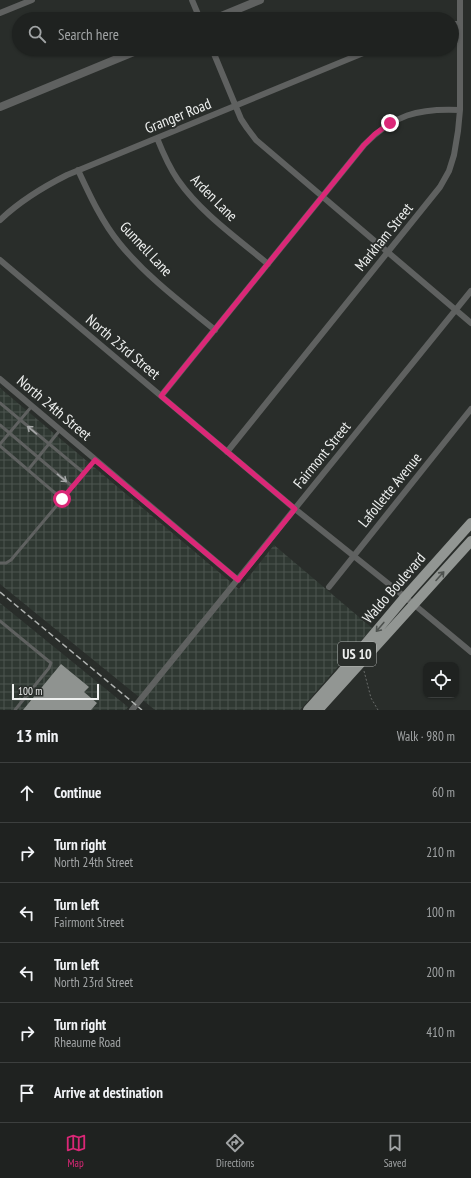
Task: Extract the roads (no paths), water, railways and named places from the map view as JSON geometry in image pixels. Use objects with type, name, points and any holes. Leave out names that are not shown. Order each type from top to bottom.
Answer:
[{"type":"main road","name":"Waldo Boulevard","points":[[308,710],[404,597],[471,523]]},
{"type":"main road","name":"Waldo Boulevard","points":[[318,710],[471,541]]},
{"type":"street","points":[[0,13],[32,0]]},
{"type":"street","points":[[192,0],[197,12]]},
{"type":"street","points":[[231,12],[260,0]]},
{"type":"street","name":"Markham Street","points":[[227,452],[389,252],[440,187],[449,171],[454,155],[460,110],[460,0]]},
{"type":"street","points":[[0,107],[124,56]]},
{"type":"street","points":[[215,56],[236,106],[247,128],[256,140],[471,323]]},
{"type":"street","name":"Granger Road","points":[[0,220],[21,201],[78,170],[356,56]]},
{"type":"street","points":[[161,396],[322,196],[364,145],[375,134],[390,123],[416,112],[460,110]]},
{"type":"street","name":"Arden Lane","points":[[157,138],[174,173],[190,195],[213,218],[268,264]]},
{"type":"street","name":"Gunnell Lane","points":[[78,170],[98,212],[120,244],[151,276],[215,330]]},
{"type":"street","name":"North 23rd Street","points":[[0,260],[295,509],[471,652]]},
{"type":"street","name":"Fairmont Street","points":[[132,710],[471,291]]},
{"type":"street","name":"North 24th Street","points":[[0,379],[238,580]]},
{"type":"street","name":"Lafollette Avenue","points":[[329,587],[471,409]]},
{"type":"lane","points":[[0,403],[84,473]]},
{"type":"lane","points":[[32,406],[0,445],[62,499]]},
{"type":"lane","points":[[0,425],[73,487]]},
{"type":"lane","points":[[28,470],[60,430]]},
{"type":"lane","points":[[0,563],[6,563],[11,560],[95,460]]},
{"type":"lane","points":[[0,621],[50,663],[49,668],[15,710]]},
{"type":"railway","points":[[0,592],[142,710]]}]
